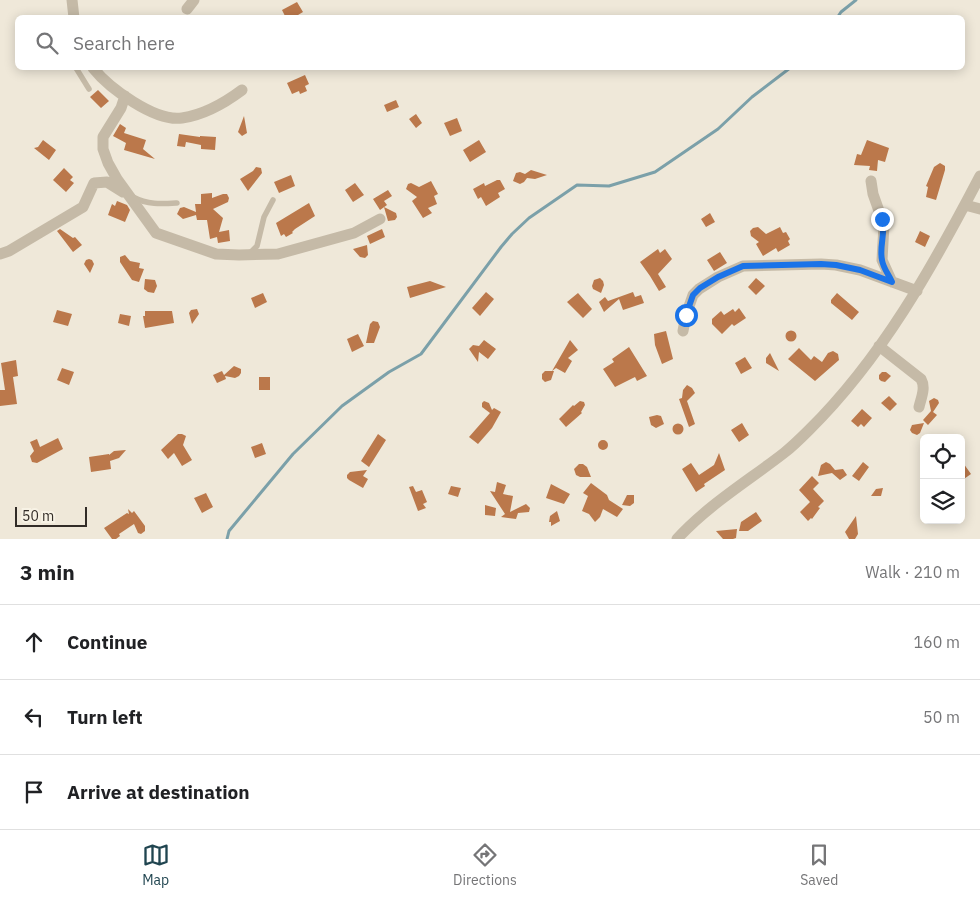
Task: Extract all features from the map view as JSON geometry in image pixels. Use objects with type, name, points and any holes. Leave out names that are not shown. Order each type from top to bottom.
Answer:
[{"type":"street","points":[[72,0],[74,15]]},
{"type":"street","points":[[95,70],[133,102],[170,118],[191,116],[242,90]]},
{"type":"street","points":[[126,96],[121,108],[103,137],[102,143],[108,163],[125,191],[131,196],[156,233],[216,254],[230,256],[278,254],[354,233],[380,219]]},
{"type":"street","points":[[677,539],[727,495],[785,452],[833,405],[879,346],[917,291],[980,176]]},
{"type":"street","points":[[871,180],[873,194],[884,225],[882,260],[892,282]]},
{"type":"street","points":[[0,254],[9,251],[82,207],[94,183],[107,182],[131,196]]},
{"type":"street","points":[[965,206],[980,209]]},
{"type":"street","points":[[683,331],[693,295],[700,288],[718,277],[743,266],[836,265],[860,270],[917,291]]},
{"type":"street","points":[[879,346],[921,379],[923,391],[919,407]]},
{"type":"lane","points":[[77,70],[89,90]]},
{"type":"lane","points":[[131,196],[146,203],[157,205],[177,203]]},
{"type":"lane","points":[[249,254],[257,246],[264,217],[273,200]]},
{"type":"building","points":[[297,2],[303,12],[298,15],[284,15],[282,10]]},
{"type":"building","points":[[305,75],[309,84],[305,86],[307,91],[300,94],[299,91],[292,94],[287,83]]},
{"type":"building","points":[[98,90],[109,101],[101,108],[90,97]]},
{"type":"building","points":[[396,100],[399,107],[387,112],[384,105]]},
{"type":"building","points":[[416,114],[422,123],[416,128],[409,119]]},
{"type":"building","points":[[244,116],[247,133],[242,136],[238,132]]},
{"type":"building","points":[[457,118],[462,131],[450,136],[444,123]]},
{"type":"building","points":[[120,124],[126,128],[124,133],[146,140],[143,149],[155,159],[124,150],[126,143],[113,136]]},
{"type":"building","points":[[179,134],[216,137],[215,150],[201,149],[201,145],[186,142],[185,147],[177,146]]},
{"type":"building","points":[[43,140],[56,150],[49,160],[34,148],[38,147]]},
{"type":"building","points":[[479,140],[486,152],[470,162],[463,150]]},
{"type":"building","points":[[867,140],[889,148],[885,162],[878,160],[877,171],[869,170],[870,166],[854,165],[857,154],[861,155]]},
{"type":"building","points":[[940,163],[945,166],[945,170],[936,200],[926,197],[928,187],[926,186],[934,167]]},
{"type":"building","points":[[256,167],[261,168],[262,173],[248,191],[240,179]]},
{"type":"building","points":[[64,168],[73,177],[70,180],[74,183],[66,192],[53,180]]},
{"type":"building","points":[[531,170],[547,175],[535,179],[527,178],[520,184],[513,181],[516,173],[525,174]]},
{"type":"building","points":[[291,175],[295,186],[279,193],[274,182]]},
{"type":"building","points":[[500,180],[505,189],[498,193],[500,197],[486,206],[481,197],[478,199],[473,189],[484,183],[485,186]]},
{"type":"building","points":[[431,181],[438,194],[434,196],[437,204],[428,208],[432,213],[423,218],[412,201],[417,197],[406,189],[408,184],[411,183],[419,187]]},
{"type":"building","points":[[355,183],[364,195],[353,202],[345,190]]},
{"type":"building","points":[[388,190],[392,196],[384,201],[387,205],[380,210],[373,199]]},
{"type":"building","points":[[212,193],[212,198],[227,194],[229,198],[228,202],[213,209],[223,218],[219,232],[229,230],[230,241],[218,243],[217,237],[210,239],[207,220],[197,220],[196,215],[183,219],[177,214],[180,208],[184,207],[196,212],[195,204],[201,204],[201,194]]},
{"type":"building","points":[[117,201],[127,205],[130,210],[125,222],[108,215],[112,204],[115,206]]},
{"type":"building","points":[[309,203],[315,216],[295,229],[293,233],[286,237],[284,234],[281,236],[276,223]]},
{"type":"building","points":[[384,207],[396,213],[397,217],[395,220],[388,221]]},
{"type":"building","points":[[710,213],[715,222],[706,227],[701,219]]},
{"type":"building","points":[[758,227],[766,234],[780,227],[783,233],[786,232],[790,239],[788,241],[790,245],[778,252],[776,248],[763,256],[756,244],[759,242],[751,236],[750,231]]},
{"type":"building","points":[[60,229],[73,238],[75,237],[82,245],[73,252],[57,231]]},
{"type":"building","points":[[382,229],[385,237],[370,244],[367,236]]},
{"type":"building","points":[[920,231],[930,236],[925,247],[915,242]]},
{"type":"building","points":[[367,245],[368,255],[365,258],[360,257],[353,249]]},
{"type":"building","points":[[658,249],[660,253],[665,249],[672,259],[658,274],[666,287],[659,291],[640,262]]},
{"type":"building","points":[[720,252],[727,263],[714,271],[707,260]]},
{"type":"building","points":[[125,255],[130,261],[140,263],[139,268],[144,269],[139,282],[132,280],[120,262],[120,257]]},
{"type":"building","points":[[89,259],[94,264],[90,273],[84,264]]},
{"type":"building","points":[[600,278],[604,285],[601,293],[593,289],[592,286],[594,280]]},
{"type":"building","points":[[756,278],[765,286],[756,295],[748,287]]},
{"type":"building","points":[[145,279],[155,280],[157,286],[154,293],[144,289]]},
{"type":"building","points":[[430,281],[446,287],[410,298],[407,287]]},
{"type":"building","points":[[486,292],[494,299],[480,316],[472,308]]},
{"type":"building","points":[[633,292],[635,297],[641,295],[644,303],[623,310],[619,299],[604,312],[599,302],[605,297],[608,301]]},
{"type":"building","points":[[263,293],[267,302],[255,308],[251,298]]},
{"type":"building","points":[[578,293],[592,309],[583,318],[567,302]]},
{"type":"building","points":[[837,293],[859,312],[852,320],[831,303],[831,300]]},
{"type":"building","points":[[739,308],[746,318],[734,326],[732,324],[722,334],[712,324],[712,319],[721,311],[724,315],[733,309],[735,312]]},
{"type":"building","points":[[197,309],[199,314],[192,324],[189,313],[191,310]]},
{"type":"building","points":[[57,310],[72,314],[68,326],[53,322]]},
{"type":"building","points":[[145,311],[172,311],[174,323],[145,328],[143,316],[145,316]]},
{"type":"building","points":[[120,314],[131,316],[129,326],[118,323]]},
{"type":"building","points":[[373,321],[378,322],[380,327],[374,343],[366,343],[370,324]]},
{"type":"building","points":[[666,331],[673,359],[662,364],[655,345],[654,334]]},
{"type":"building","points":[[789,331],[793,331],[796,336],[795,340],[789,341],[786,338],[786,334]]},
{"type":"building","points":[[358,334],[364,346],[352,352],[347,339]]},
{"type":"building","points":[[484,340],[496,349],[488,359],[479,352],[478,362],[469,349],[473,345],[479,346]]},
{"type":"building","points":[[570,340],[578,350],[568,358],[572,361],[565,373],[556,368],[552,371]]},
{"type":"building","points":[[629,347],[647,376],[637,381],[635,377],[615,387],[603,369],[614,362],[612,359]]},
{"type":"building","points":[[799,348],[811,360],[814,356],[822,362],[828,353],[833,351],[838,354],[839,360],[815,381],[788,359]]},
{"type":"building","points":[[770,353],[779,371],[766,363],[766,358]]},
{"type":"building","points":[[745,357],[752,368],[741,374],[735,363]]},
{"type":"building","points":[[16,360],[18,376],[13,377],[17,404],[0,406],[0,390],[5,390],[1,363]]},
{"type":"building","points":[[234,366],[241,369],[239,376],[235,378],[225,376],[226,379],[217,383],[213,375],[222,371],[224,375]]},
{"type":"building","points":[[62,368],[74,372],[69,385],[57,380]]},
{"type":"building","points":[[545,371],[554,371],[551,380],[545,382],[542,379],[542,374]]},
{"type":"building","points":[[882,372],[886,372],[891,376],[885,382],[879,379],[879,375]]},
{"type":"building","points":[[259,377],[270,377],[270,390],[259,390]]},
{"type":"building","points":[[687,385],[695,393],[687,401],[695,424],[689,427],[679,399],[682,398],[683,390]]},
{"type":"building","points":[[889,396],[897,404],[890,411],[881,403]]},
{"type":"building","points":[[934,398],[939,403],[933,412],[937,415],[928,425],[923,420],[931,411],[929,401]]},
{"type":"building","points":[[484,401],[489,403],[492,410],[494,408],[501,412],[492,428],[478,444],[469,437],[490,413],[482,407]]},
{"type":"building","points":[[580,401],[584,402],[585,405],[582,413],[566,427],[559,419],[573,405]]},
{"type":"building","points":[[862,409],[872,418],[864,427],[861,424],[858,427],[851,421]]},
{"type":"building","points":[[661,416],[664,424],[656,428],[651,425],[649,417]]},
{"type":"building","points":[[678,423],[684,429],[678,435],[672,429]]},
{"type":"building","points":[[742,423],[749,435],[739,442],[731,430]]},
{"type":"building","points":[[924,423],[920,433],[917,435],[910,430],[912,425]]},
{"type":"building","points":[[178,434],[186,436],[183,445],[192,460],[182,466],[174,453],[168,459],[161,450]]},
{"type":"building","points":[[378,434],[386,440],[369,467],[361,461]]},
{"type":"building","points":[[58,438],[63,449],[37,463],[32,462],[30,456],[34,451],[30,442],[37,439],[40,447]]},
{"type":"building","points":[[601,440],[605,440],[608,445],[607,449],[601,450],[598,447],[598,443]]},
{"type":"building","points":[[262,443],[266,454],[255,458],[251,447]]},
{"type":"building","points":[[126,450],[119,458],[110,461],[111,469],[91,472],[89,457],[109,455],[114,451]]},
{"type":"building","points":[[719,453],[725,470],[704,484],[705,486],[696,492],[682,469],[691,463],[699,475],[714,465]]},
{"type":"building","points":[[826,462],[835,470],[843,469],[847,475],[840,480],[832,473],[818,476],[821,465]]},
{"type":"building","points":[[863,462],[869,467],[859,481],[852,476]]},
{"type":"building","points":[[579,464],[587,467],[591,477],[576,475],[574,469]]},
{"type":"building","points":[[965,466],[971,474],[965,478]]},
{"type":"building","points":[[367,470],[363,476],[368,479],[363,488],[347,478],[350,472]]},
{"type":"building","points":[[812,476],[819,483],[813,489],[824,501],[818,507],[820,508],[812,519],[808,521],[800,512],[810,502],[799,490]]},
{"type":"building","points":[[497,482],[506,485],[503,494],[513,496],[510,512],[526,504],[530,508],[529,512],[518,513],[516,519],[501,517],[505,514],[490,491],[495,492]]},
{"type":"building","points":[[591,483],[607,495],[609,500],[623,509],[617,517],[603,509],[600,517],[595,522],[589,514],[582,511],[588,496],[583,493]]},
{"type":"building","points":[[551,484],[570,494],[564,504],[546,498]]},
{"type":"building","points":[[413,486],[416,492],[422,490],[427,502],[423,504],[426,508],[418,511],[409,487]]},
{"type":"building","points":[[451,486],[461,488],[458,497],[448,494]]},
{"type":"building","points":[[883,488],[881,496],[871,496],[876,489]]},
{"type":"building","points":[[206,493],[213,507],[202,513],[194,498]]},
{"type":"building","points":[[627,495],[634,495],[634,503],[630,506],[622,505]]},
{"type":"building","points":[[485,505],[496,508],[495,516],[485,515]]},
{"type":"building","points":[[128,509],[132,513],[134,511],[145,526],[145,531],[141,534],[138,533],[134,524],[119,534],[120,536],[116,539],[112,539],[104,528],[127,513],[129,514]]},
{"type":"building","points":[[557,511],[560,521],[551,526],[551,522],[549,522],[550,516]]},
{"type":"building","points":[[756,512],[762,521],[748,531],[739,531],[741,522]]},
{"type":"building","points":[[856,516],[858,534],[855,539],[849,539],[845,532]]},
{"type":"building","points":[[737,529],[736,538],[733,539],[723,539],[716,531]]},
{"type":"waterway","points":[[839,15],[856,0]]},
{"type":"waterway","points":[[227,539],[229,531],[293,454],[342,406],[389,372],[421,354],[501,247],[529,218],[577,185],[609,186],[655,172],[718,129],[752,97],[787,70]]},
{"type":"route","points":[[686,315],[693,295],[700,288],[718,277],[743,266],[761,264],[794,266],[836,265],[860,270],[892,282],[882,260],[881,253],[884,234],[882,219]]}]
